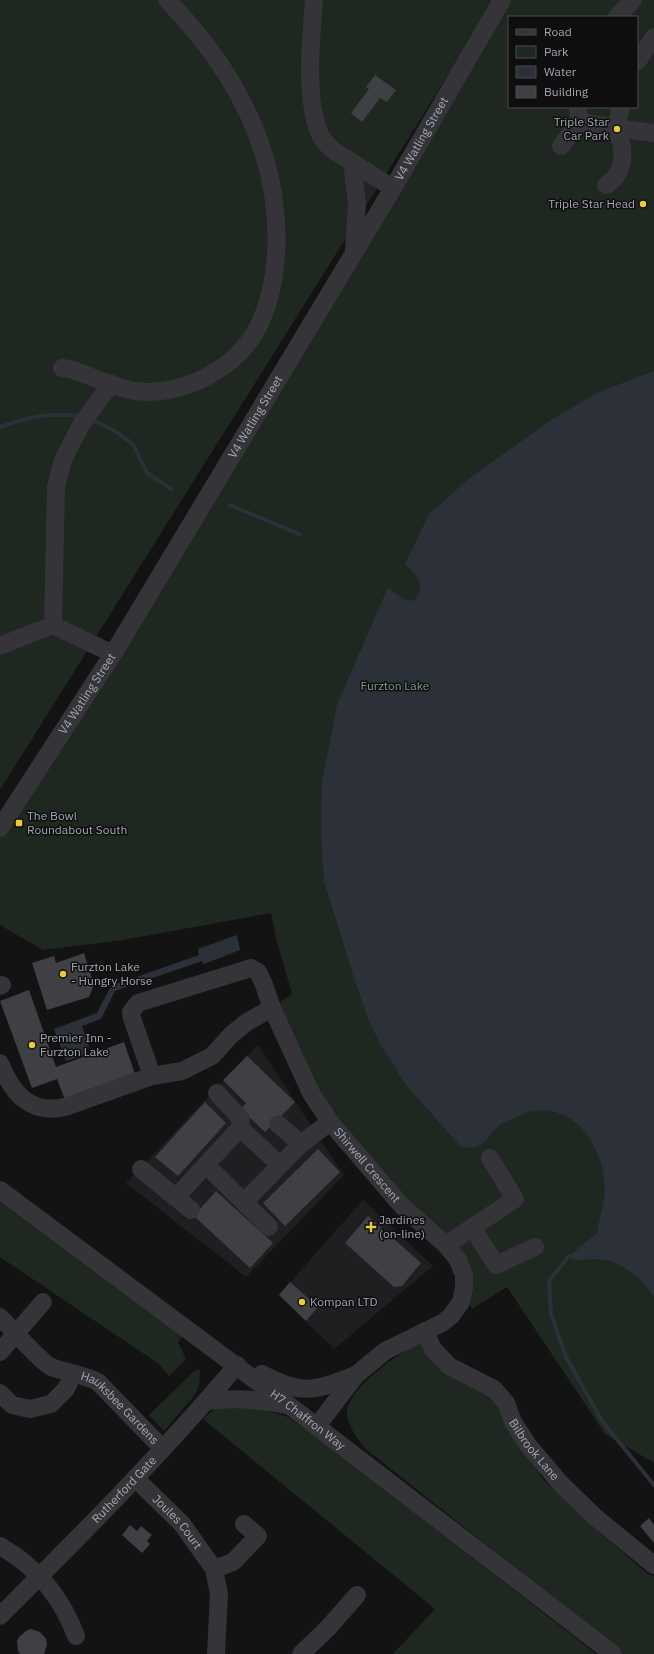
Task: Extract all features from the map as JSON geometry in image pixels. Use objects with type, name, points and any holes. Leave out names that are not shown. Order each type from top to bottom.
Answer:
[{"type":"street","points":[[62,368],[70,369],[124,389],[147,392],[174,390],[199,382],[223,367],[246,344],[259,325],[272,281],[276,251],[275,212],[264,155],[233,82],[188,21],[167,0]]},
{"type":"street","points":[[314,0],[311,96],[319,133],[326,144],[393,188]]},
{"type":"street","name":"V4 Watling Street","points":[[0,828],[113,654],[393,188],[502,0]]},
{"type":"street","points":[[618,16],[633,0]]},
{"type":"street","points":[[638,61],[654,37]]},
{"type":"street","points":[[606,185],[618,173],[622,164],[621,139],[616,128],[621,108]]},
{"type":"street","points":[[561,146],[578,115],[616,128],[654,133]]},
{"type":"street","points":[[352,162],[357,204],[354,252]]},
{"type":"street","points":[[53,625],[56,487],[63,460],[79,429],[110,383]]},
{"type":"street","points":[[0,646],[53,625],[113,654]]},
{"type":"street","name":"Shirwell Crescent","points":[[152,1076],[132,1018],[131,1012],[138,1003],[251,968],[258,972],[272,1008],[311,1093],[330,1122],[402,1206],[446,1245],[458,1260],[464,1275],[464,1288],[460,1302],[451,1316],[442,1324],[385,1351],[356,1375],[317,1426]]},
{"type":"street","points":[[0,1063],[6,1077],[18,1094],[31,1105],[42,1109],[52,1110],[65,1107],[152,1076],[182,1071],[212,1056],[232,1034],[247,1022],[272,1008]]},
{"type":"street","points":[[176,1197],[240,1128],[241,1119],[217,1093]]},
{"type":"street","points":[[245,1201],[301,1144],[330,1122]]},
{"type":"street","points":[[278,1124],[301,1144]]},
{"type":"street","points":[[240,1128],[280,1165]]},
{"type":"street","points":[[446,1245],[515,1199],[490,1158]]},
{"type":"street","points":[[206,1165],[245,1201],[269,1227]]},
{"type":"street","points":[[140,1169],[191,1210]]},
{"type":"street","name":"H7 Chaffron Way","points":[[0,1190],[230,1360],[613,1654]]},
{"type":"street","points":[[472,1227],[496,1265],[535,1247]]},
{"type":"street","points":[[0,1352],[42,1302]]},
{"type":"street","name":"Hauksbee Gardens","points":[[0,1317],[49,1366],[73,1374],[86,1376],[98,1382],[162,1448]]},
{"type":"street","name":"Bilbrook Lane","points":[[425,1332],[433,1349],[449,1366],[494,1389],[506,1403],[513,1422],[528,1445],[561,1484],[595,1518],[654,1565]]},
{"type":"street","name":"Shirwell Crescent","points":[[230,1360],[279,1383],[301,1390],[326,1386],[356,1375]]},
{"type":"street","name":"Rutherford Gate","points":[[0,1616],[135,1478],[206,1401],[230,1360]]},
{"type":"street","name":"Hauksbee Gardens","points":[[0,1393],[12,1404],[30,1409],[44,1406],[51,1404],[66,1389],[73,1374]]},
{"type":"street","points":[[206,1401],[231,1398],[249,1398],[290,1406]]},
{"type":"street","name":"Joules Court","points":[[135,1478],[182,1524],[214,1570],[219,1594],[216,1654]]},
{"type":"street","points":[[214,1570],[232,1562],[258,1536],[244,1524]]},
{"type":"street","points":[[0,1546],[29,1566],[57,1598],[69,1618],[76,1636]]},
{"type":"street","points":[[302,1654],[328,1628],[357,1595]]},
{"type":"shaded area","points":[[258,1045],[344,1175],[246,1277],[126,1183]]},
{"type":"shaded area","points":[[363,1200],[433,1266],[334,1349],[279,1295]]},
{"type":"green space","points":[[0,0],[495,0],[0,790]]},
{"type":"green space","name":"Furzton Lake","points":[[502,0],[654,0],[654,1463],[605,1434],[507,1287],[472,1309],[464,1288],[464,1275],[330,1122],[272,1008],[292,994],[276,938],[271,913],[123,940],[43,950],[0,925],[0,828]]},
{"type":"green space","points":[[0,1200],[183,1336],[178,1342],[186,1359],[169,1376],[159,1364],[0,1257]]},
{"type":"green space","points":[[420,1342],[487,1391],[500,1405],[514,1435],[543,1479],[600,1533],[648,1574],[654,1576],[654,1654],[623,1654],[366,1449],[353,1432],[348,1421],[347,1411],[350,1402],[357,1392],[388,1362]]},
{"type":"green space","points":[[200,1369],[199,1387],[193,1397],[164,1431],[149,1415],[193,1372]]},
{"type":"green space","points":[[227,1405],[251,1406],[288,1417],[325,1443],[596,1654],[393,1654],[435,1609],[203,1419],[213,1410]]},
{"type":"water","name":"Furzton Lake","points":[[654,371],[654,1297],[636,1276],[618,1264],[611,1261],[592,1259],[573,1260],[569,1256],[597,1233],[605,1193],[602,1166],[597,1153],[583,1130],[573,1120],[561,1114],[548,1111],[534,1111],[503,1123],[492,1132],[482,1144],[470,1147],[461,1147],[406,1085],[380,1044],[367,1016],[355,981],[324,881],[321,831],[322,783],[337,705],[388,587],[403,599],[414,601],[418,595],[420,590],[419,581],[405,564],[429,514],[471,477],[551,420],[599,392]]},
{"type":"water","points":[[237,935],[240,950],[204,964],[202,961],[115,991],[101,1019],[82,1026],[89,1047],[86,1048],[88,1054],[66,1061],[54,1029],[97,1013],[111,986],[199,955],[198,949]]},
{"type":"building","points":[[375,75],[396,90],[387,102],[380,98],[362,122],[351,113],[369,89],[366,87]]},
{"type":"building","name":"Furzton Lake - Hungry Horse","points":[[84,953],[94,985],[89,997],[47,1010],[32,963],[54,956],[56,963]]},
{"type":"building","name":"Premier Inn - Furzton Lake","points":[[29,990],[56,1067],[124,1042],[135,1074],[65,1100],[57,1079],[32,1088],[0,1001]]},
{"type":"building","points":[[247,1056],[295,1102],[265,1132],[241,1109],[246,1103],[223,1080]]},
{"type":"building","points":[[205,1102],[226,1123],[178,1176],[155,1157]]},
{"type":"building","points":[[318,1149],[340,1172],[285,1226],[263,1203]]},
{"type":"building","points":[[216,1191],[273,1243],[250,1268],[194,1216]]},
{"type":"building","points":[[368,1216],[421,1263],[402,1286],[394,1287],[345,1243]]},
{"type":"building","points":[[290,1282],[318,1307],[306,1321],[279,1295]]},
{"type":"building","points":[[649,1518],[654,1525],[654,1543],[640,1526]]},
{"type":"building","points":[[130,1525],[137,1531],[141,1526],[152,1535],[147,1541],[150,1544],[142,1553],[122,1535]]},
{"type":"building","points":[[31,1629],[40,1632],[46,1639],[47,1644],[44,1654],[20,1654],[18,1651],[17,1641],[19,1637]]},
{"type":"waterway","points":[[0,427],[47,415],[77,416]]},
{"type":"waterway","points":[[94,421],[115,431],[133,444],[147,473],[171,489]]},
{"type":"waterway","points":[[230,505],[299,534]]},
{"type":"waterway","points":[[569,1256],[549,1281],[551,1314],[566,1357],[602,1421],[654,1485]]},
{"type":"place","name":"Triple Star Car Park","points":[[617,129]]},
{"type":"place","name":"Triple Star Head","points":[[643,204]]},
{"type":"place","name":"The Bowl Roundabout South","points":[[19,823]]},
{"type":"place","name":"Furzton Lake - Hungry Horse","points":[[63,974]]},
{"type":"place","name":"Premier Inn - Furzton Lake","points":[[32,1045]]},
{"type":"place","name":"Jardines (on-line)","points":[[371,1227]]},
{"type":"place","name":"Kompan LTD","points":[[302,1302]]}]
